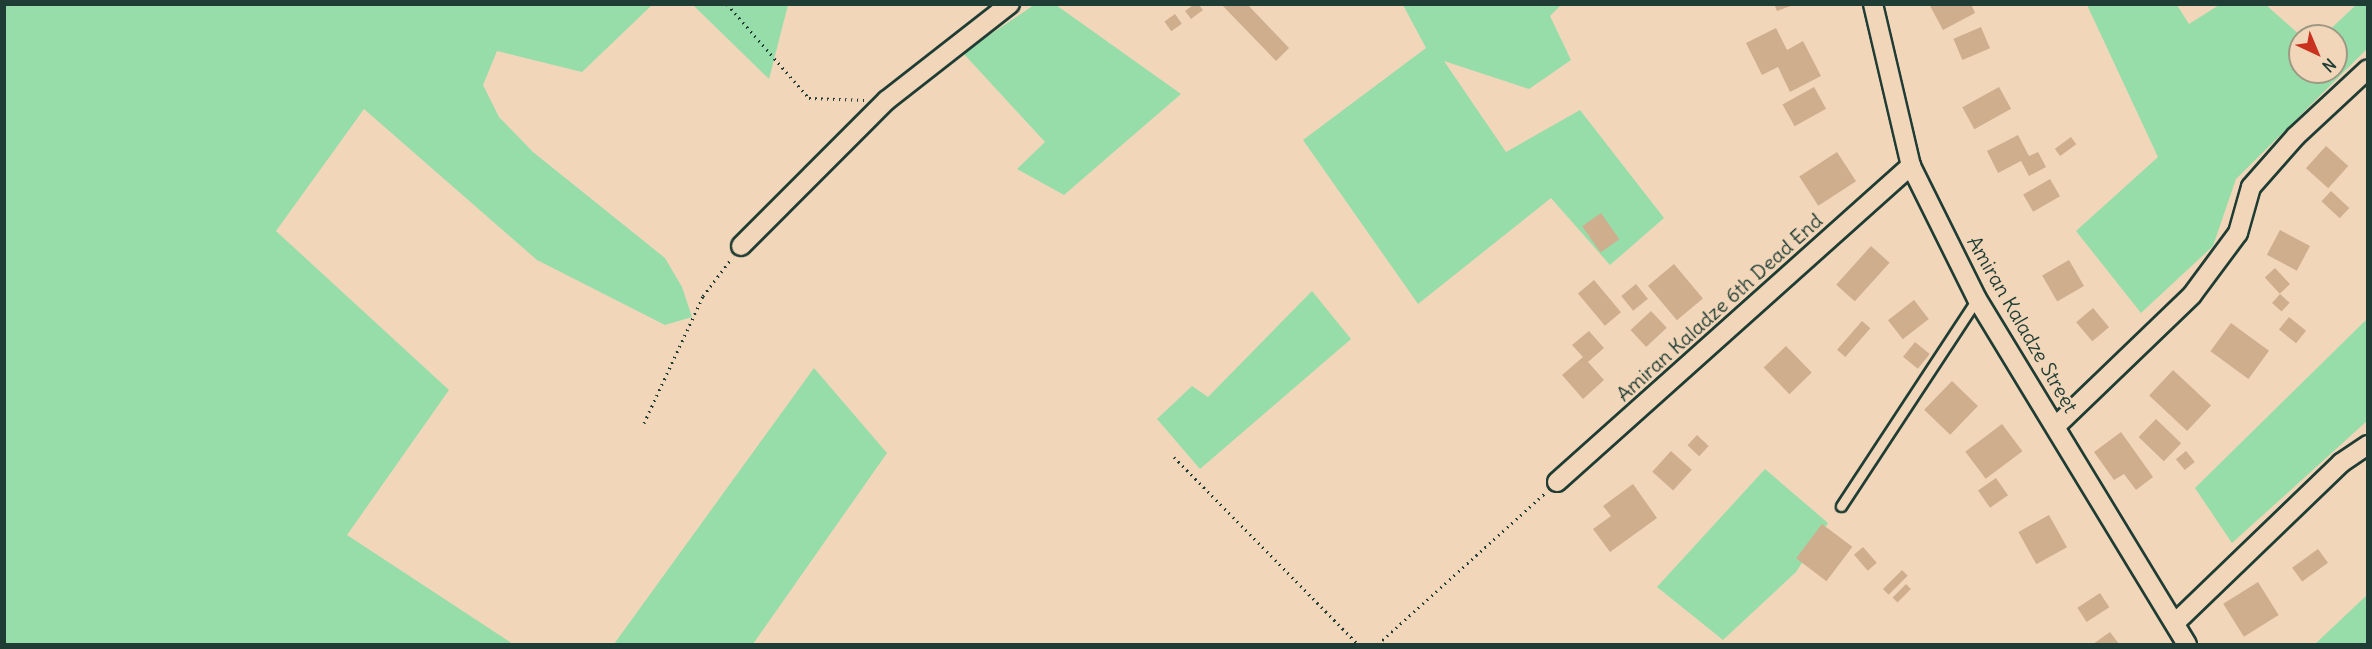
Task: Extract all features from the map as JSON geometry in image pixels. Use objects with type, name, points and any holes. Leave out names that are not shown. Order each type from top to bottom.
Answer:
[{"type":"street","points":[[741,246],[887,100],[1010,4]]},
{"type":"street","name":"Amiran Kaladze Street","points":[[1873,4],[1911,166],[1977,299],[2187,645]]},
{"type":"street","points":[[2056,426],[2192,295],[2238,233],[2251,187],[2296,136],[2367,69]]},
{"type":"street","name":"Amiran Kaladze 6th Dead End","points":[[1557,482],[1911,166]]},
{"type":"street","points":[[2175,624],[2341,463],[2367,445]]},
{"type":"lane","points":[[1841,506],[1977,299]]},
{"type":"path","points":[[727,4],[808,98],[887,100]]},
{"type":"path","points":[[644,423],[703,296],[741,246]]},
{"type":"path","points":[[1174,456],[1358,645]]},
{"type":"path","points":[[1378,645],[1383,643],[1557,482]]},
{"type":"green space","points":[[4,5],[652,5],[582,72],[497,51],[483,85],[499,117],[533,152],[665,258],[682,287],[692,317],[665,325],[537,260],[364,109],[276,231],[449,390],[347,535],[513,644],[5,644]]},
{"type":"green space","points":[[693,5],[788,5],[769,79]]},
{"type":"green space","points":[[1034,5],[1056,5],[1181,94],[1064,195],[1017,169],[1045,142],[963,53]]},
{"type":"green space","points":[[1403,5],[1561,5],[1550,16],[1571,60],[1529,89],[1444,61],[1506,152],[1580,110],[1664,218],[1610,265],[1551,198],[1418,304],[1303,140],[1426,48]]},
{"type":"green space","points":[[2087,5],[2177,5],[2189,24],[2219,5],[2266,5],[2288,24],[2288,84],[2332,84],[2236,179],[2213,246],[2141,313],[2076,231],[2158,157]]},
{"type":"green space","points":[[2356,5],[2367,5],[2367,49],[2348,68],[2348,24],[2336,24]]},
{"type":"green space","points":[[1312,291],[1351,339],[1200,469],[1157,419],[1192,386],[1208,397]]},
{"type":"green space","points":[[2367,319],[2367,421],[2232,543],[2195,488]]},
{"type":"green space","points":[[814,368],[887,453],[753,644],[614,644]]},
{"type":"green space","points":[[1765,469],[1828,523],[1796,572],[1723,640],[1657,587]]},
{"type":"green space","points":[[2367,595],[2367,644],[2315,644]]},
{"type":"building","points":[[1221,4],[1247,4],[1289,48],[1276,61]]},
{"type":"building","points":[[1774,4],[1793,4],[1793,5],[1777,11]]},
{"type":"building","points":[[1929,4],[1971,4],[1975,13],[1943,30]]},
{"type":"building","points":[[1193,5],[1199,5],[1203,10],[1191,19],[1185,11]]},
{"type":"building","points":[[1175,14],[1182,24],[1171,31],[1164,21]]},
{"type":"building","points":[[1981,27],[1990,48],[1962,60],[1953,39]]},
{"type":"building","points":[[1776,28],[1787,50],[1803,41],[1821,76],[1790,92],[1778,67],[1762,75],[1746,43]]},
{"type":"building","points":[[1814,87],[1826,109],[1795,126],[1783,104]]},
{"type":"building","points":[[1999,87],[2011,109],[1974,129],[1962,107]]},
{"type":"building","points":[[2018,135],[2029,156],[2038,152],[2046,167],[2029,176],[2021,161],[1998,173],[1987,151]]},
{"type":"building","points":[[2071,137],[2076,144],[2060,156],[2055,149]]},
{"type":"building","points":[[2326,146],[2348,166],[2328,188],[2306,168]]},
{"type":"building","points":[[1837,152],[1856,181],[1818,206],[1799,177]]},
{"type":"building","points":[[2050,179],[2060,196],[2033,212],[2023,194]]},
{"type":"building","points":[[2331,191],[2349,208],[2340,218],[2321,201]]},
{"type":"building","points":[[1601,213],[1619,239],[1601,252],[1582,226]]},
{"type":"building","points":[[2280,230],[2310,246],[2297,271],[2267,255]]},
{"type":"building","points":[[1871,246],[1890,263],[1855,301],[1836,285]]},
{"type":"building","points":[[2069,260],[2084,286],[2057,301],[2042,276]]},
{"type":"building","points":[[1674,264],[1703,298],[1677,320],[1648,286]]},
{"type":"building","points":[[2275,268],[2290,284],[2280,294],[2265,278]]},
{"type":"building","points":[[1594,280],[1621,312],[1605,326],[1578,293]]},
{"type":"building","points":[[1636,284],[1648,299],[1633,311],[1621,296]]},
{"type":"building","points":[[2280,294],[2290,303],[2282,312],[2272,303]]},
{"type":"building","points":[[1914,300],[1929,319],[1903,339],[1888,320]]},
{"type":"building","points":[[2093,308],[2109,327],[2092,341],[2076,322]]},
{"type":"building","points":[[1651,311],[1667,328],[1646,347],[1631,330]]},
{"type":"building","points":[[2289,317],[2306,331],[2296,343],[2279,329]]},
{"type":"building","points":[[1862,321],[1870,328],[1845,357],[1837,350]]},
{"type":"building","points":[[2231,323],[2269,351],[2248,379],[2210,351]]},
{"type":"building","points":[[1589,331],[1604,348],[1588,362],[1604,380],[1583,399],[1562,375],[1583,357],[1572,345]]},
{"type":"building","points":[[1915,342],[1930,354],[1918,369],[1903,357]]},
{"type":"building","points":[[1786,346],[1812,373],[1789,394],[1764,368]]},
{"type":"building","points":[[2173,370],[2211,405],[2187,431],[2149,396]]},
{"type":"building","points":[[1952,381],[1978,406],[1950,435],[1924,410]]},
{"type":"building","points":[[2156,419],[2181,443],[2164,461],[2139,437]]},
{"type":"building","points":[[2002,424],[2022,451],[1986,479],[1965,452]]},
{"type":"building","points":[[2121,432],[2153,477],[2136,490],[2124,474],[2114,480],[2094,452]]},
{"type":"building","points":[[1697,435],[1709,446],[1699,456],[1687,445]]},
{"type":"building","points":[[1671,451],[1692,470],[1673,491],[1652,472]]},
{"type":"building","points":[[2186,451],[2195,462],[2185,470],[2176,459]]},
{"type":"building","points":[[1996,478],[2008,495],[1990,508],[1978,491]]},
{"type":"building","points":[[1633,484],[1657,518],[1610,552],[1593,529],[1611,516],[1603,506]]},
{"type":"building","points":[[2049,515],[2067,547],[2036,564],[2018,532]]},
{"type":"building","points":[[1822,524],[1852,547],[1826,581],[1796,558]]},
{"type":"building","points":[[1863,547],[1877,563],[1868,571],[1854,555]]},
{"type":"building","points":[[2318,549],[2328,563],[2302,582],[2292,568]]},
{"type":"building","points":[[1902,570],[1908,576],[1889,595],[1883,589]]},
{"type":"building","points":[[2258,582],[2279,615],[2244,637],[2223,604]]},
{"type":"building","points":[[1906,584],[1911,589],[1898,602],[1893,597]]},
{"type":"building","points":[[2100,593],[2109,607],[2087,622],[2077,608]]},
{"type":"building","points":[[2110,632],[2119,644],[2093,644]]}]
